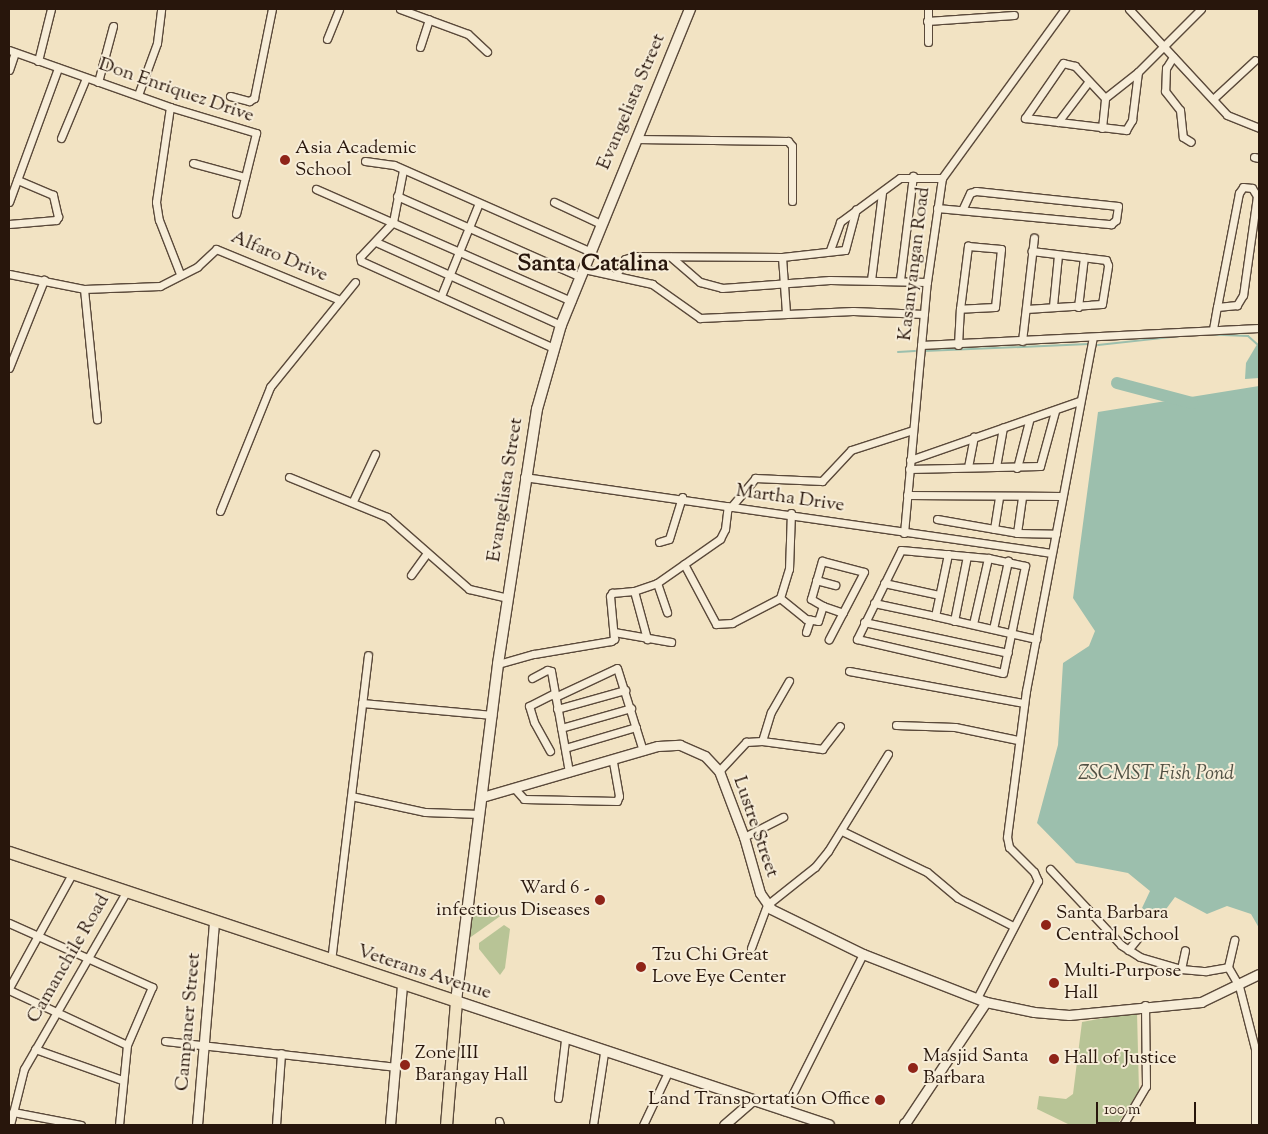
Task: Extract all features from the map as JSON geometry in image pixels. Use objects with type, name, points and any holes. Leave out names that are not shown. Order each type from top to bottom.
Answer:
[{"type":"main road","name":"Evangelista Street","points":[[456,1001],[507,598],[524,477],[537,409],[561,325],[690,9]]},
{"type":"main road","name":"Veterans Avenue","points":[[9,852],[402,986],[456,1001],[604,1053],[829,1125]]},
{"type":"main road","points":[[446,1125],[456,1001]]},
{"type":"street","points":[[38,61],[51,9]]},
{"type":"street","points":[[138,95],[157,43],[160,9]]},
{"type":"street","points":[[230,96],[249,101],[254,98],[272,9]]},
{"type":"street","points":[[327,39],[339,9]]},
{"type":"street","points":[[400,9],[475,38],[487,52]]},
{"type":"street","points":[[928,9],[928,42]]},
{"type":"street","name":"Kasanyangan Road","points":[[904,533],[927,282],[942,178],[1065,9]]},
{"type":"street","points":[[1131,9],[1232,119],[1259,128]]},
{"type":"street","points":[[1102,128],[1105,98],[1138,72],[1201,9]]},
{"type":"street","points":[[927,22],[1014,15]]},
{"type":"street","points":[[420,47],[429,20]]},
{"type":"street","points":[[98,82],[113,26]]},
{"type":"street","points":[[9,70],[12,52]]},
{"type":"street","name":"Don Enriquez Drive","points":[[12,52],[170,107],[256,133],[236,214]]},
{"type":"street","points":[[1174,57],[1166,68],[1165,91],[1178,106],[1183,137],[1191,142]]},
{"type":"street","points":[[1213,99],[1255,60]]},
{"type":"street","points":[[1105,98],[1075,66],[1063,63],[1024,116],[1029,121],[1058,122],[1122,130],[1130,127],[1138,72]]},
{"type":"street","points":[[9,202],[58,68]]},
{"type":"street","points":[[61,138],[86,78]]},
{"type":"street","points":[[1058,122],[1089,81]]},
{"type":"street","points":[[170,107],[156,202],[159,220],[180,274]]},
{"type":"street","points":[[636,140],[788,141],[792,146],[792,201]]},
{"type":"street","points":[[365,161],[403,170],[591,252]]},
{"type":"street","points":[[194,163],[245,177]]},
{"type":"street","points":[[403,170],[393,222],[360,257],[361,262],[441,296],[554,348]]},
{"type":"street","points":[[900,280],[913,176]]},
{"type":"street","points":[[830,250],[840,222],[900,178],[913,176],[942,178]]},
{"type":"street","points":[[9,224],[56,220],[58,217],[53,195],[17,180]]},
{"type":"street","points":[[1214,329],[1217,308],[1239,193],[1243,187],[1252,188],[1257,192],[1257,206],[1243,296],[1237,305],[1217,308]]},
{"type":"street","points":[[316,189],[571,301]]},
{"type":"street","points":[[937,208],[963,208],[1111,224],[1116,220],[1118,206],[976,191],[970,194],[963,208]]},
{"type":"street","points":[[871,280],[882,193]]},
{"type":"street","points":[[397,196],[468,229],[582,273],[616,275],[652,284],[700,318],[786,313],[924,314]]},
{"type":"street","points":[[554,202],[601,224]]},
{"type":"street","points":[[441,296],[479,203]]},
{"type":"street","points":[[616,275],[628,257],[782,256],[847,249],[856,209]]},
{"type":"street","points":[[1022,341],[1034,238]]},
{"type":"street","points":[[376,242],[561,325]]},
{"type":"street","points":[[958,345],[960,309],[968,246],[1001,249],[994,307],[960,309]]},
{"type":"street","name":"Alfaro Drive","points":[[9,274],[84,289],[160,286],[180,274],[197,267],[216,249],[340,300]]},
{"type":"street","points":[[1026,308],[1078,307],[1100,305],[1104,301],[1108,262],[1032,252]]},
{"type":"street","points":[[1052,306],[1058,255]]},
{"type":"street","points":[[782,256],[786,313]]},
{"type":"street","points":[[671,257],[710,287],[871,280],[927,282]]},
{"type":"street","points":[[1078,307],[1084,258]]},
{"type":"street","points":[[9,368],[44,280]]},
{"type":"street","points":[[220,511],[270,387],[355,282]]},
{"type":"street","points":[[84,289],[97,418]]},
{"type":"street","points":[[921,345],[958,345],[1214,329],[1259,328]]},
{"type":"street","points":[[904,1125],[982,1000],[1013,926],[1038,881],[1034,872],[1007,842],[1024,703],[1079,401],[1093,337]]},
{"type":"street","points":[[910,460],[1055,411],[1079,401]]},
{"type":"street","points":[[909,469],[1017,468],[1042,465],[1055,411]]},
{"type":"street","points":[[1017,468],[1029,420]]},
{"type":"street","points":[[996,468],[1003,428]]},
{"type":"street","points":[[498,664],[534,654],[611,641],[614,632],[610,596],[612,593],[634,591],[657,583],[720,539],[725,529],[729,507],[755,478],[822,481],[851,450],[913,430]]},
{"type":"street","points":[[968,467],[974,437]]},
{"type":"street","points":[[353,501],[375,454]]},
{"type":"street","points":[[290,477],[353,501],[386,517],[469,589],[507,598]]},
{"type":"street","name":"Martha Drive","points":[[524,477],[682,497],[729,507],[791,513],[904,533],[1052,553]]},
{"type":"street","points":[[907,495],[1062,496]]},
{"type":"street","points":[[994,529],[999,496]]},
{"type":"street","points":[[1017,533],[1022,496]]},
{"type":"street","points":[[659,542],[669,539],[682,497]]},
{"type":"street","points":[[684,564],[716,624],[732,623],[780,598],[789,569],[791,513]]},
{"type":"street","points":[[937,519],[1017,533],[1056,534]]},
{"type":"street","points":[[901,550],[948,554],[1008,561],[1023,564],[1026,569],[1004,671],[1001,673],[860,641],[857,636],[901,550]]},
{"type":"street","points":[[410,576],[427,554]]},
{"type":"street","points":[[934,616],[948,554]]},
{"type":"street","points":[[954,621],[968,556]]},
{"type":"street","points":[[972,624],[988,558]]},
{"type":"street","points":[[830,638],[843,613],[864,572],[822,561],[811,599],[823,606],[843,613]]},
{"type":"street","points":[[993,629],[1008,561]]},
{"type":"street","points":[[816,580],[835,585]]},
{"type":"street","points":[[657,583],[667,612]]},
{"type":"street","points":[[884,583],[939,595]]},
{"type":"street","points":[[634,591],[647,639]]},
{"type":"street","points":[[780,598],[810,620],[818,621],[823,606]]},
{"type":"street","points":[[874,603],[1036,639]]},
{"type":"street","points":[[806,632],[810,620]]},
{"type":"street","points":[[864,622],[1008,653]]},
{"type":"street","points":[[614,632],[671,642]]},
{"type":"street","points":[[331,962],[368,655]]},
{"type":"street","points":[[550,751],[534,722],[529,706],[531,702],[554,695],[615,668],[619,669],[643,751]]},
{"type":"street","points":[[532,678],[549,670],[569,772]]},
{"type":"street","points":[[849,671],[1024,703]]},
{"type":"street","points":[[762,740],[771,712],[789,681]]},
{"type":"street","points":[[557,709],[625,690]]},
{"type":"street","points":[[362,703],[492,715]]},
{"type":"street","points":[[561,728],[631,708]]},
{"type":"street","points":[[896,725],[955,727],[1018,740]]},
{"type":"street","points":[[719,772],[746,742],[762,740],[822,749],[840,726]]},
{"type":"street","points":[[565,748],[636,727]]},
{"type":"street","name":"Lustre Street","points":[[482,797],[643,751],[667,745],[685,746],[705,756],[719,772],[744,837],[753,873],[767,905],[782,917],[863,954],[982,1000],[1034,1012],[1069,1015],[1145,1005],[1201,1002],[1239,986],[1259,974]]},
{"type":"street","points":[[751,948],[767,905],[815,867],[842,831],[888,754]]},
{"type":"street","points":[[515,789],[524,799],[617,801],[619,796],[613,761]]},
{"type":"street","points":[[351,796],[425,812],[480,814]]},
{"type":"street","points":[[744,837],[783,817]]},
{"type":"street","points":[[842,831],[927,872],[958,898],[1013,926]]},
{"type":"street","points":[[1050,869],[1128,950],[1140,957],[1181,970],[1206,971],[1228,967]]},
{"type":"street","points":[[72,874],[9,989],[127,1044]]},
{"type":"street","name":"Camanchile Road","points":[[10,1124],[20,1079],[35,1049],[126,892]]},
{"type":"street","name":"Campaner Street","points":[[197,1125],[214,921]]},
{"type":"street","points":[[9,923],[152,987],[127,1044],[119,1125]]},
{"type":"street","points":[[1128,950],[1140,935]]},
{"type":"street","points":[[1234,940],[1228,967],[1239,986],[1255,1048],[1254,1125]]},
{"type":"street","points":[[1181,970],[1185,950]]},
{"type":"street","points":[[784,1111],[863,954]]},
{"type":"street","points":[[390,1125],[402,986]]},
{"type":"street","points":[[1123,1125],[1146,1086],[1145,1005]]},
{"type":"street","points":[[558,1098],[565,1040]]},
{"type":"street","points":[[165,1041],[395,1067]]},
{"type":"street","points":[[35,1049],[122,1080]]},
{"type":"street","points":[[276,1125],[281,1053]]},
{"type":"street","points":[[593,1125],[604,1053]]},
{"type":"street","points":[[643,1125],[668,1072]]},
{"type":"street","points":[[724,1125],[753,1100]]},
{"type":"street","points":[[13,1112],[81,1125]]},
{"type":"shaded area","points":[[472,909],[506,912],[468,939]]},
{"type":"shaded area","points":[[504,925],[510,929],[505,968],[500,975],[479,949],[479,943]]},
{"type":"shaded area","points":[[1137,1012],[1139,1091],[1117,1125],[1070,1125],[1037,1109],[1039,1096],[1066,1099],[1073,1094],[1082,1022]]},
{"type":"water","points":[[1259,341],[1259,378],[1245,379],[1246,363]]},
{"type":"water","name":"ZSCMST Fish Pond","points":[[1259,386],[1259,928],[1251,914],[1227,906],[1207,914],[1175,897],[1158,920],[1142,908],[1150,891],[1128,873],[1076,863],[1037,823],[1058,745],[1063,663],[1089,646],[1095,631],[1073,598],[1098,412]]},
{"type":"waterway","points":[[1098,345],[1200,334],[1248,336],[1257,344]]},
{"type":"waterway","points":[[924,351],[1089,344]]},
{"type":"waterway","points":[[898,352],[915,351]]},
{"type":"waterway","points":[[1117,383],[1192,403]]},
{"type":"place","name":"Asia Academic School","points":[[285,160]]},
{"type":"place","name":"Ward 6 - infectious Diseases","points":[[600,900]]},
{"type":"place","name":"Santa Barbara Central School","points":[[1046,925]]},
{"type":"place","name":"Tzu Chi Great Love Eye Center","points":[[641,967]]},
{"type":"place","name":"Multi-Purpose Hall","points":[[1054,983]]},
{"type":"place","name":"Hall of Justice","points":[[1054,1059]]},
{"type":"place","name":"Zone III Barangay Hall","points":[[405,1065]]},
{"type":"place","name":"Masjid Santa Barbara","points":[[913,1068]]},
{"type":"place","name":"Land Transportation Office","points":[[880,1100]]},
{"type":"district","name":"Santa Catalina","points":[[593,265]]}]
